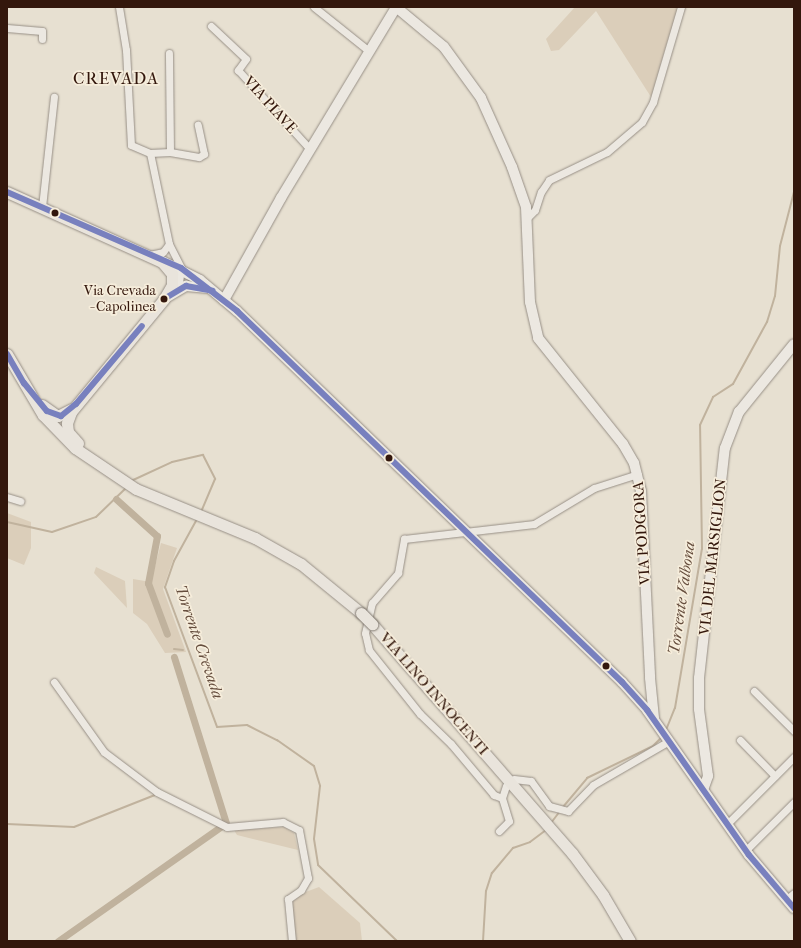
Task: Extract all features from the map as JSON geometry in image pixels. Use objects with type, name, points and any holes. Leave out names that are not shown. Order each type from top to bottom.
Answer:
[{"type":"main road","name":"VIA PIAVE","points":[[217,294],[233,281],[310,149],[396,7]]},
{"type":"main road","name":"VIA PODGORA","points":[[396,7],[444,47],[471,80],[512,167],[527,218],[530,302],[538,338],[623,444],[638,474],[642,505],[651,694],[658,725]]},
{"type":"main road","points":[[7,192],[148,255],[162,262],[172,274],[172,285],[164,299],[76,404],[65,414],[54,415],[24,383]]},
{"type":"main road","points":[[148,255],[181,268],[217,294],[467,533],[638,700],[658,725],[746,850],[790,896],[794,908]]},
{"type":"main road","points":[[164,299],[186,286],[217,294]]},
{"type":"main road","name":"VIA DEL MARSIGLION","points":[[703,790],[708,776],[699,709],[699,678],[725,448],[739,412],[794,344]]},
{"type":"main road","points":[[7,354],[24,383],[55,429],[75,448],[108,471]]},
{"type":"main road","points":[[76,404],[68,418],[68,432],[108,471]]},
{"type":"main road","name":"VIA LINO INNOCENTI","points":[[108,471],[136,489],[255,538],[301,564],[362,613],[557,836],[603,895],[630,941]]},
{"type":"main road","points":[[638,700],[650,678]]},
{"type":"main road","points":[[638,700],[651,694]]},
{"type":"street","points":[[119,7],[126,50],[130,142],[134,148],[150,153],[170,152],[199,157],[204,154],[198,125]]},
{"type":"street","points":[[314,7],[369,51]]},
{"type":"street","points":[[527,218],[535,210],[541,192],[549,180],[607,152],[642,122],[653,102],[681,7]]},
{"type":"street","name":"VIA PIAVE","points":[[211,26],[246,59],[238,70],[310,149]]},
{"type":"street","points":[[7,28],[42,31],[42,39]]},
{"type":"street","points":[[169,53],[170,152]]},
{"type":"street","points":[[42,207],[54,97]]},
{"type":"street","points":[[150,153],[169,244],[181,268],[179,283],[164,299]]},
{"type":"street","points":[[148,255],[163,252],[169,244]]},
{"type":"street","points":[[502,798],[494,795],[451,744],[420,714],[403,689],[373,655],[365,637],[372,603],[398,573],[404,539],[467,533],[541,522],[594,488],[638,474]]},
{"type":"street","points":[[7,497],[20,501]]},
{"type":"street","points":[[54,682],[104,752],[157,792],[227,827],[283,822],[299,830],[308,878],[301,890],[288,899],[292,941]]},
{"type":"street","points":[[754,691],[794,731]]},
{"type":"street","points":[[514,779],[531,781],[544,802],[556,809],[565,811],[573,808],[593,785],[668,740]]},
{"type":"street","points":[[740,740],[775,776]]},
{"type":"street","points":[[727,824],[794,757]]},
{"type":"street","points":[[499,831],[506,828],[509,818],[502,798],[506,786]]},
{"type":"street","points":[[746,850],[794,802]]},
{"type":"shaded area","points":[[575,7],[678,7],[651,97],[596,11],[559,50],[551,51],[546,39]]},
{"type":"shaded area","points":[[7,513],[31,522],[31,548],[24,565],[7,558]]},
{"type":"shaded area","points":[[161,543],[177,548],[163,589],[186,652],[165,653],[147,624],[133,613],[133,579],[151,582]]},
{"type":"shaded area","points":[[96,567],[125,581],[127,608],[94,573]]},
{"type":"shaded area","points":[[284,827],[294,833],[298,850],[237,835],[234,830]]},
{"type":"shaded area","points":[[319,887],[360,923],[362,941],[296,941],[291,903],[303,893]]},
{"type":"waterway","name":"Torrente Valbona","points":[[666,730],[675,708],[702,549],[700,425],[713,397],[733,384],[767,322],[775,296],[780,246],[794,192]]},
{"type":"waterway","name":"Torrente Crevada","points":[[131,481],[172,462],[203,455],[215,479],[201,512]]},
{"type":"waterway","name":"Torrente Crevada","points":[[7,522],[52,532],[96,517],[126,488]]},
{"type":"waterway","points":[[116,499],[157,536],[148,583],[167,634]]},
{"type":"waterway","name":"Torrente Crevada","points":[[197,519],[174,561],[165,587],[217,727],[247,725],[277,740],[314,766],[320,786],[314,839],[318,865],[397,941]]},
{"type":"waterway","points":[[174,649],[183,650]]},
{"type":"waterway","points":[[58,941],[226,823],[174,657]]},
{"type":"waterway","name":"Torrente Valbona","points":[[563,807],[587,778],[653,746],[662,737]]},
{"type":"waterway","points":[[7,824],[74,827],[155,795]]},
{"type":"waterway","name":"Torrente Valbona","points":[[551,823],[560,811]]},
{"type":"waterway","name":"Torrente Valbona","points":[[483,941],[486,891],[492,873],[513,848],[530,842],[546,830]]},
{"type":"transit line","points":[[7,192],[181,268],[237,311],[622,682],[647,710],[749,855],[794,908]]},
{"type":"transit line","points":[[164,299],[186,286],[213,291]]},
{"type":"transit line","points":[[7,354],[24,383],[47,411],[61,416],[76,404],[142,326]]},
{"type":"place","name":"Via Crevada - Capolinea","points":[[164,299]]},
{"type":"district","name":"CREVADA","points":[[116,79]]}]
